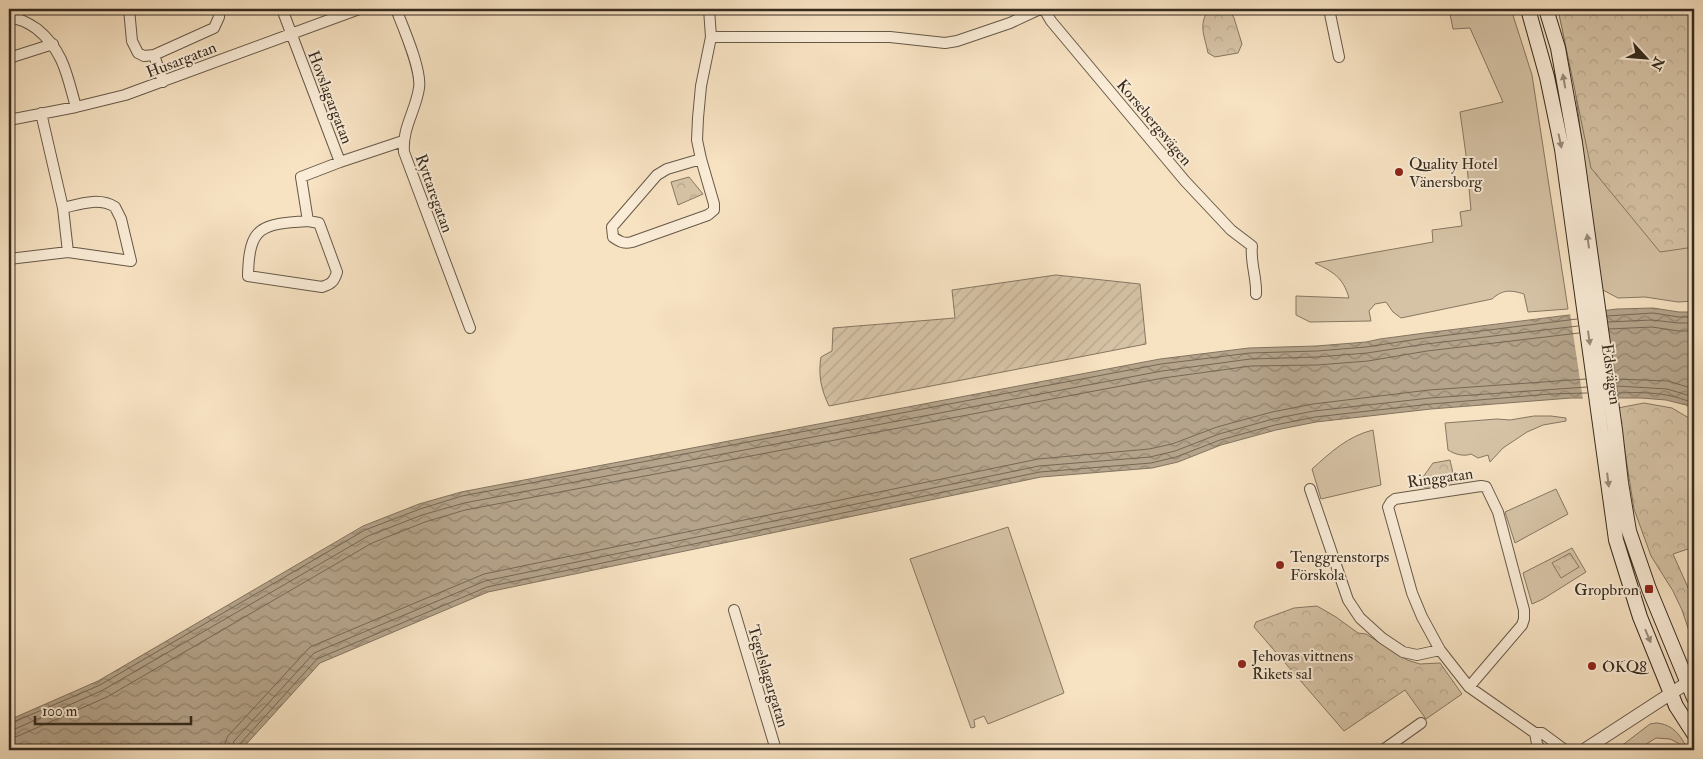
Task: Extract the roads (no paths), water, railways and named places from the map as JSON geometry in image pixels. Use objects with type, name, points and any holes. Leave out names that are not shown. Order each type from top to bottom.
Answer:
[{"type":"main road","name":"Edsvägen","points":[[1528,9],[1547,77],[1589,290]]},
{"type":"main road","name":"Edsvägen","points":[[1546,9],[1558,48],[1575,143],[1589,290],[1609,431],[1616,540],[1640,617],[1676,706],[1694,734]]},
{"type":"main road","name":"Edsvägen","points":[[1609,431],[1630,530],[1649,589],[1694,698]]},
{"type":"street","points":[[129,9],[132,41],[135,49],[141,55],[154,55],[214,28],[219,17],[218,9]]},
{"type":"street","name":"Hovslagargatan","points":[[282,9],[340,162],[403,141]]},
{"type":"street","name":"Husargatan","points":[[9,120],[126,95],[359,9]]},
{"type":"street","name":"Ryttaregatan","points":[[396,9],[420,81],[403,141],[404,152],[470,328]]},
{"type":"street","points":[[701,159],[667,169],[658,176],[612,227],[613,237],[618,242],[625,244],[708,215],[714,210],[698,140],[701,86],[711,37],[709,9]]},
{"type":"street","points":[[711,37],[890,37],[945,42],[957,41],[1001,26],[1040,9]]},
{"type":"street","name":"Korsebergsvägen","points":[[1044,9],[1051,21],[1185,180],[1231,230],[1252,246],[1251,255],[1257,281],[1256,294]]},
{"type":"street","points":[[1329,9],[1339,57]]},
{"type":"street","points":[[9,18],[24,21],[53,44],[60,54],[76,107]]},
{"type":"street","points":[[9,58],[33,52],[53,44]]},
{"type":"street","points":[[154,55],[163,82]]},
{"type":"street","points":[[41,114],[63,208],[68,252]]},
{"type":"street","points":[[308,221],[301,177],[340,162]]},
{"type":"street","points":[[9,258],[68,252],[131,261],[121,219],[114,207],[102,202],[90,202],[63,208]]},
{"type":"street","points":[[308,221],[319,223],[337,272],[331,284],[322,287],[248,276],[248,259],[257,233],[262,229],[273,226],[308,221]]},
{"type":"street","name":"Ringgatan","points":[[1469,688],[1522,625],[1524,619],[1524,610],[1498,512],[1486,487],[1481,486],[1395,499],[1390,502],[1388,507],[1412,593],[1422,617],[1440,650],[1469,688],[1535,733],[1542,733],[1565,750]]},
{"type":"street","points":[[1310,489],[1348,600],[1360,618],[1382,638],[1403,652],[1418,655],[1440,650]]},
{"type":"street","name":"Tegelslagargatan","points":[[734,610],[776,750]]},
{"type":"street","points":[[1584,750],[1687,683]]},
{"type":"street","points":[[1383,750],[1421,723]]},
{"type":"street","points":[[1535,733],[1537,744],[1541,750]]},
{"type":"water","points":[[1653,308],[1694,312],[1694,410],[1686,405],[1666,400],[1641,398],[1571,398],[1431,409],[1316,422],[1276,430],[1221,445],[1178,462],[1152,468],[1041,477],[488,592],[320,663],[241,750],[9,750],[9,720],[98,681],[363,526],[419,504],[461,492],[1160,359],[1249,348],[1366,342],[1617,309]]},
{"type":"place","name":"Quality Hotel Vänersborg","points":[[1399,172]]},
{"type":"place","name":"Tenggrenstorps Förskola","points":[[1280,565]]},
{"type":"place","name":"Gropbron","points":[[1649,589]]},
{"type":"place","name":"Jehovas vittnens Rikets sal","points":[[1242,664]]},
{"type":"place","name":"OKQ8","points":[[1592,666]]}]
